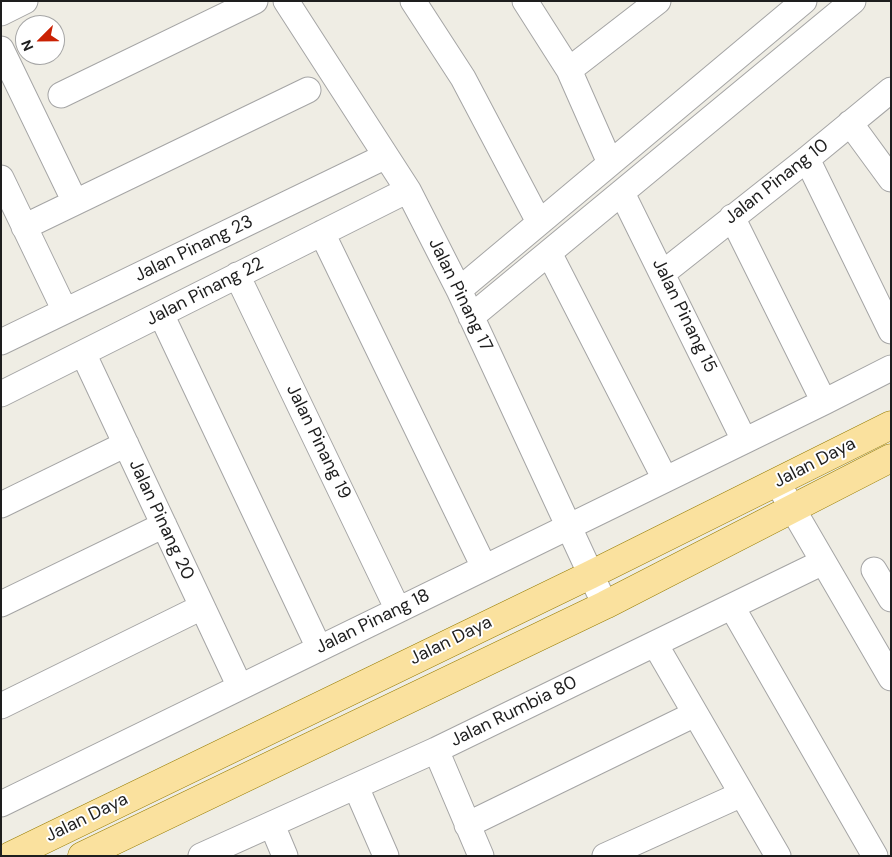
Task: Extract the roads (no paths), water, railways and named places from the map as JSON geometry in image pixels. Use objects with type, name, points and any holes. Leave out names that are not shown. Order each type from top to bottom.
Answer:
[{"type":"main road","name":"Jalan Daya","points":[[10,856],[590,574],[891,425]]},
{"type":"main road","name":"Jalan Daya","points":[[82,856],[605,605],[891,458]]},
{"type":"street","points":[[1,13],[24,1]]},
{"type":"street","points":[[61,95],[255,1]]},
{"type":"street","points":[[413,1],[463,78],[540,222]]},
{"type":"street","points":[[525,1],[569,70],[610,163]]},
{"type":"street","points":[[569,70],[658,1]]},
{"type":"street","points":[[459,290],[804,1]]},
{"type":"street","points":[[471,317],[853,1]]},
{"type":"street","name":"Jalan Pinang 17","points":[[295,5],[408,190],[459,290],[605,605]]},
{"type":"street","points":[[1,49],[75,202]]},
{"type":"street","points":[[24,227],[308,90]]},
{"type":"street","name":"Jalan Pinang 10","points":[[663,273],[891,90]]},
{"type":"street","points":[[850,123],[891,179]]},
{"type":"street","name":"Jalan Pinang 23","points":[[1,342],[386,156]]},
{"type":"street","points":[[807,159],[891,331]]},
{"type":"street","points":[[1,178],[65,311]]},
{"type":"street","name":"Jalan Pinang 22","points":[[1,394],[408,190]]},
{"type":"street","name":"Jalan Pinang 15","points":[[622,193],[744,440]]},
{"type":"street","points":[[732,217],[824,402]]},
{"type":"street","points":[[322,233],[484,567]]},
{"type":"street","points":[[549,253],[665,479]]},
{"type":"street","name":"Jalan Pinang 19","points":[[237,276],[398,610]]},
{"type":"street","points":[[161,314],[319,648]]},
{"type":"street","name":"Jalan Pinang 20","points":[[83,353],[240,687]]},
{"type":"street","name":"Jalan Pinang 18","points":[[1,804],[891,368]]},
{"type":"street","points":[[1,505],[126,444]]},
{"type":"street","points":[[777,482],[891,678]]},
{"type":"street","points":[[1,604],[164,525]]},
{"type":"street","name":"Jalan Rumbia 80","points":[[201,856],[436,750],[824,562]]},
{"type":"street","points":[[874,570],[891,599]]},
{"type":"street","points":[[1,706],[202,607]]},
{"type":"street","points":[[732,607],[875,856]]},
{"type":"street","points":[[655,644],[778,856]]},
{"type":"street","points":[[467,824],[695,714]]},
{"type":"street","points":[[436,750],[481,856]]},
{"type":"street","points":[[356,787],[386,856]]},
{"type":"street","points":[[605,856],[742,794]]},
{"type":"street","points":[[272,825],[285,856]]}]
